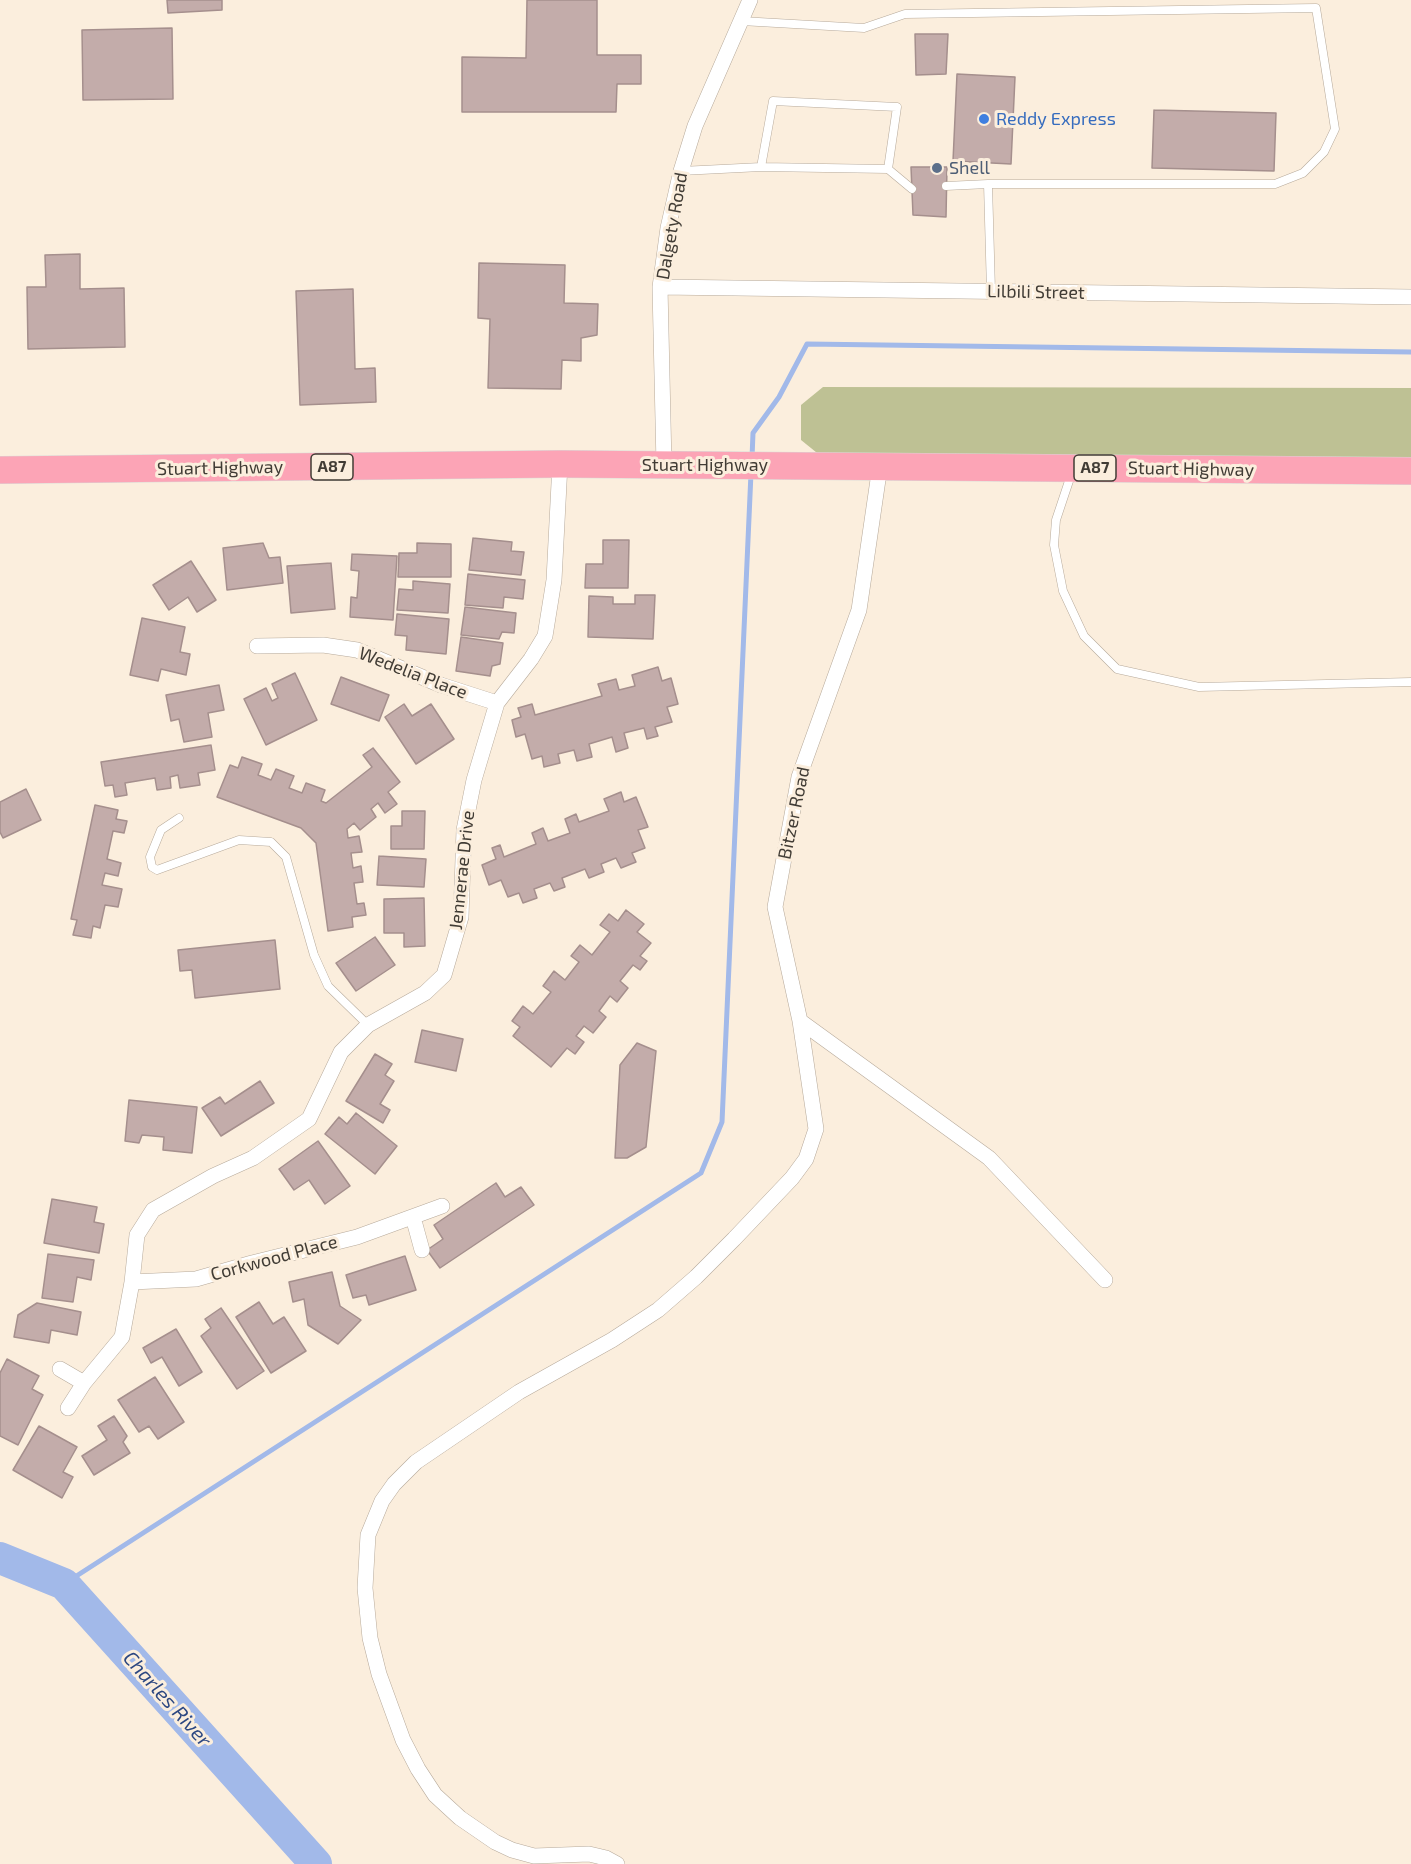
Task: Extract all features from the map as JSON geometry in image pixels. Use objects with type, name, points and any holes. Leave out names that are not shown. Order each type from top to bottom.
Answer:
[{"type":"highway","name":"Stuart Highway","points":[[0,470],[560,464],[1411,471]]},
{"type":"street","name":"Dalgety Road","points":[[664,465],[660,287],[668,228],[681,171],[695,126],[750,0]]},
{"type":"street","name":"Lilbili Street","points":[[660,287],[1411,297]]},
{"type":"street","name":"Jennerae Drive","points":[[68,1408],[84,1383],[122,1338],[132,1282],[137,1235],[153,1210],[213,1176],[253,1158],[309,1119],[341,1052],[368,1025],[425,993],[444,975],[461,917],[464,830],[474,780],[497,703],[531,659],[545,636],[554,580],[560,464]]},
{"type":"street","name":"Bitzer Road","points":[[617,1864],[606,1858],[589,1854],[534,1856],[512,1850],[495,1842],[460,1818],[435,1795],[403,1740],[379,1674],[370,1638],[364,1588],[368,1535],[382,1501],[394,1484],[416,1462],[519,1392],[612,1340],[658,1310],[696,1277],[792,1179],[806,1159],[816,1130],[800,1021],[775,908],[799,777],[859,610],[880,466]]},
{"type":"street","name":"Wedelia Place","points":[[257,646],[323,645],[357,650],[441,686],[497,703]]},
{"type":"street","points":[[800,1021],[989,1158],[1105,1280]]},
{"type":"street","name":"Corkwood Place","points":[[132,1282],[196,1279],[357,1237],[442,1206]]},
{"type":"street","points":[[413,1217],[422,1250]]},
{"type":"street","points":[[60,1369],[84,1383]]},
{"type":"lane","points":[[740,21],[864,28],[905,14],[1316,8],[1335,129],[1324,152],[1304,173],[1275,184],[946,186]]},
{"type":"lane","points":[[761,167],[773,101],[897,106],[888,169]]},
{"type":"lane","points":[[681,171],[761,167],[888,169],[912,189]]},
{"type":"lane","points":[[988,184],[991,291]]},
{"type":"lane","points":[[1073,468],[1056,520],[1053,545],[1063,591],[1084,636],[1117,669],[1199,687],[1411,682]]},
{"type":"lane","points":[[179,818],[160,830],[150,857],[152,867],[157,870],[239,840],[271,842],[286,857],[314,955],[328,986],[368,1025]]},
{"type":"green space","points":[[823,387],[1411,388],[1411,471],[832,465],[801,440],[801,405]]},
{"type":"building","points":[[167,0],[222,0],[222,10],[168,13]]},
{"type":"building","points":[[527,0],[597,0],[597,55],[641,55],[641,84],[617,84],[616,112],[462,112],[462,57],[526,58]]},
{"type":"building","points":[[172,28],[173,99],[83,100],[82,30]]},
{"type":"building","points":[[915,34],[948,34],[946,74],[916,75]]},
{"type":"building","name":"Reddy Express","points":[[957,74],[1015,77],[1011,164],[953,161]]},
{"type":"building","points":[[1154,110],[1276,113],[1274,171],[1152,168]]},
{"type":"building","points":[[911,167],[947,167],[946,217],[913,215]]},
{"type":"building","points":[[80,254],[80,289],[124,288],[125,347],[28,349],[27,287],[46,287],[45,255]]},
{"type":"building","points":[[479,263],[565,265],[564,303],[598,304],[597,335],[581,338],[581,361],[562,360],[561,389],[488,388],[490,319],[478,318]]},
{"type":"building","points":[[353,289],[355,369],[375,368],[376,402],[300,405],[296,291]]},
{"type":"building","points":[[473,538],[512,542],[511,551],[524,552],[521,575],[469,570]]},
{"type":"building","points":[[603,540],[629,540],[628,588],[585,588],[586,564],[603,564]]},
{"type":"building","points":[[263,543],[269,558],[280,557],[283,583],[227,590],[223,548]]},
{"type":"building","points":[[417,543],[451,544],[451,577],[398,577],[399,553],[417,553]]},
{"type":"building","points":[[352,554],[397,556],[393,620],[350,617],[351,597],[357,598],[359,571],[351,570]]},
{"type":"building","points":[[191,561],[216,600],[197,612],[188,597],[169,610],[153,585]]},
{"type":"building","points":[[331,563],[335,609],[291,613],[287,566]]},
{"type":"building","points":[[468,574],[525,580],[523,599],[504,597],[503,608],[465,605]]},
{"type":"building","points":[[413,581],[450,584],[448,613],[397,610],[399,589],[413,590]]},
{"type":"building","points":[[635,595],[655,595],[653,639],[588,637],[589,596],[613,597],[613,604],[635,604]]},
{"type":"building","points":[[465,607],[516,613],[514,633],[502,632],[499,639],[461,635]]},
{"type":"building","points":[[397,614],[449,619],[446,654],[406,650],[407,636],[395,635]]},
{"type":"building","points":[[142,618],[185,627],[180,652],[190,654],[186,675],[161,669],[158,681],[130,675]]},
{"type":"building","points":[[461,637],[503,643],[500,664],[492,666],[490,676],[456,671]]},
{"type":"building","points":[[658,667],[662,681],[671,678],[678,704],[667,707],[672,722],[655,727],[658,736],[647,739],[644,728],[624,733],[628,748],[616,752],[612,737],[589,744],[592,757],[577,761],[574,750],[558,754],[560,763],[544,767],[542,756],[532,759],[525,734],[516,737],[512,720],[521,717],[518,708],[532,704],[535,715],[602,696],[598,684],[616,679],[619,690],[635,686],[632,675]]},
{"type":"building","points":[[295,673],[317,720],[266,745],[244,699],[266,688],[272,701],[278,698],[272,684]]},
{"type":"building","points":[[341,677],[389,695],[379,721],[331,704]]},
{"type":"building","points":[[219,685],[224,710],[208,713],[212,737],[184,742],[179,719],[171,721],[166,695]]},
{"type":"building","points":[[404,704],[412,716],[431,704],[454,739],[416,764],[385,717]]},
{"type":"building","points":[[211,745],[215,770],[198,773],[200,785],[180,788],[178,775],[170,777],[171,788],[157,790],[155,778],[125,783],[127,795],[115,797],[113,785],[105,786],[101,762]]},
{"type":"building","points":[[373,748],[400,782],[388,792],[397,804],[385,813],[378,803],[371,809],[376,817],[360,830],[354,823],[347,829],[348,838],[359,836],[362,852],[351,853],[353,868],[361,866],[363,882],[354,883],[357,904],[364,903],[366,915],[352,917],[353,927],[328,931],[316,843],[301,828],[217,797],[230,765],[238,768],[242,757],[262,764],[258,775],[271,780],[276,769],[294,776],[289,788],[302,793],[306,783],[325,790],[321,801],[326,803],[372,767],[363,755]]},
{"type":"building","points":[[26,789],[41,820],[3,838],[0,832],[0,802]]},
{"type":"building","points":[[621,792],[624,802],[636,797],[648,827],[638,830],[645,848],[632,853],[636,862],[621,868],[616,858],[601,864],[604,872],[589,878],[585,869],[562,878],[565,887],[554,891],[550,883],[534,889],[537,898],[523,903],[519,893],[508,897],[501,880],[489,885],[482,865],[496,859],[492,848],[500,845],[504,857],[536,844],[532,833],[543,828],[548,841],[570,833],[565,819],[576,814],[579,822],[609,811],[604,799]]},
{"type":"building","points":[[95,805],[118,810],[116,819],[127,821],[124,833],[113,831],[107,859],[121,863],[118,876],[105,873],[102,885],[122,889],[118,907],[105,905],[100,928],[93,926],[91,938],[73,935],[77,920],[71,919]]},
{"type":"building","points":[[402,811],[425,811],[424,849],[391,849],[391,826],[402,826]]},
{"type":"building","points":[[379,856],[426,859],[424,887],[377,885]]},
{"type":"building","points":[[424,898],[425,946],[404,947],[404,933],[384,933],[384,899]]},
{"type":"building","points":[[626,910],[644,924],[637,932],[651,943],[640,956],[647,961],[640,970],[633,965],[620,981],[628,988],[617,1002],[610,996],[599,1011],[606,1017],[593,1033],[584,1026],[576,1036],[584,1042],[575,1054],[567,1048],[551,1067],[513,1036],[520,1027],[512,1021],[523,1006],[533,1014],[551,992],[543,986],[554,971],[565,980],[579,962],[571,956],[580,945],[592,955],[610,932],[600,925],[609,914],[618,921]]},
{"type":"building","points":[[375,937],[395,965],[356,991],[336,963]]},
{"type":"building","points":[[275,940],[280,989],[195,998],[192,970],[180,971],[178,950]]},
{"type":"building","points":[[422,1030],[463,1039],[456,1071],[415,1062]]},
{"type":"building","points":[[637,1043],[656,1051],[646,1147],[627,1158],[615,1158],[620,1065]]},
{"type":"building","points":[[375,1054],[392,1064],[385,1075],[394,1081],[380,1104],[390,1110],[383,1123],[346,1101]]},
{"type":"building","points":[[260,1081],[274,1103],[221,1136],[202,1108],[220,1097],[225,1104]]},
{"type":"building","points":[[129,1100],[197,1107],[192,1153],[163,1150],[164,1137],[142,1135],[139,1143],[125,1141]]},
{"type":"building","points":[[356,1113],[397,1146],[375,1174],[325,1134],[339,1117],[347,1124]]},
{"type":"building","points":[[318,1141],[350,1186],[325,1204],[309,1180],[294,1190],[279,1169]]},
{"type":"building","points":[[496,1183],[505,1197],[521,1187],[534,1205],[440,1268],[427,1250],[443,1239],[434,1225]]},
{"type":"building","points":[[52,1199],[97,1207],[94,1222],[104,1224],[99,1253],[44,1243]]},
{"type":"building","points":[[48,1254],[94,1260],[91,1280],[77,1277],[73,1302],[42,1298]]},
{"type":"building","points":[[405,1256],[416,1290],[369,1305],[366,1295],[353,1298],[346,1275]]},
{"type":"building","points":[[332,1272],[340,1306],[361,1320],[338,1344],[308,1325],[304,1299],[293,1302],[289,1282]]},
{"type":"building","points":[[259,1302],[273,1324],[284,1317],[306,1351],[271,1373],[236,1317]]},
{"type":"building","points":[[37,1303],[81,1312],[77,1335],[51,1330],[49,1343],[14,1337],[18,1315]]},
{"type":"building","points":[[221,1308],[264,1371],[237,1389],[201,1336],[211,1328],[205,1319]]},
{"type":"building","points":[[176,1329],[202,1372],[179,1386],[162,1357],[151,1363],[143,1348]]},
{"type":"building","points":[[7,1359],[39,1376],[32,1389],[43,1395],[18,1445],[0,1436],[0,1373]]},
{"type":"building","points":[[155,1377],[184,1422],[158,1439],[149,1426],[139,1432],[118,1400]]},
{"type":"building","points":[[114,1416],[127,1436],[123,1442],[130,1453],[94,1475],[82,1456],[107,1440],[98,1426]]},
{"type":"building","points":[[39,1426],[77,1447],[63,1472],[73,1477],[62,1498],[13,1470]]},
{"type":"waterway","points":[[752,458],[753,433],[779,397],[807,344],[1411,352]]},
{"type":"waterway","points":[[64,1584],[701,1173],[722,1122],[751,473]]},
{"type":"waterway","name":"Charles River","points":[[0,1558],[64,1584],[316,1864]]},
{"type":"place","name":"Reddy Express","points":[[984,119]]},
{"type":"place","name":"Shell","points":[[937,168]]}]
